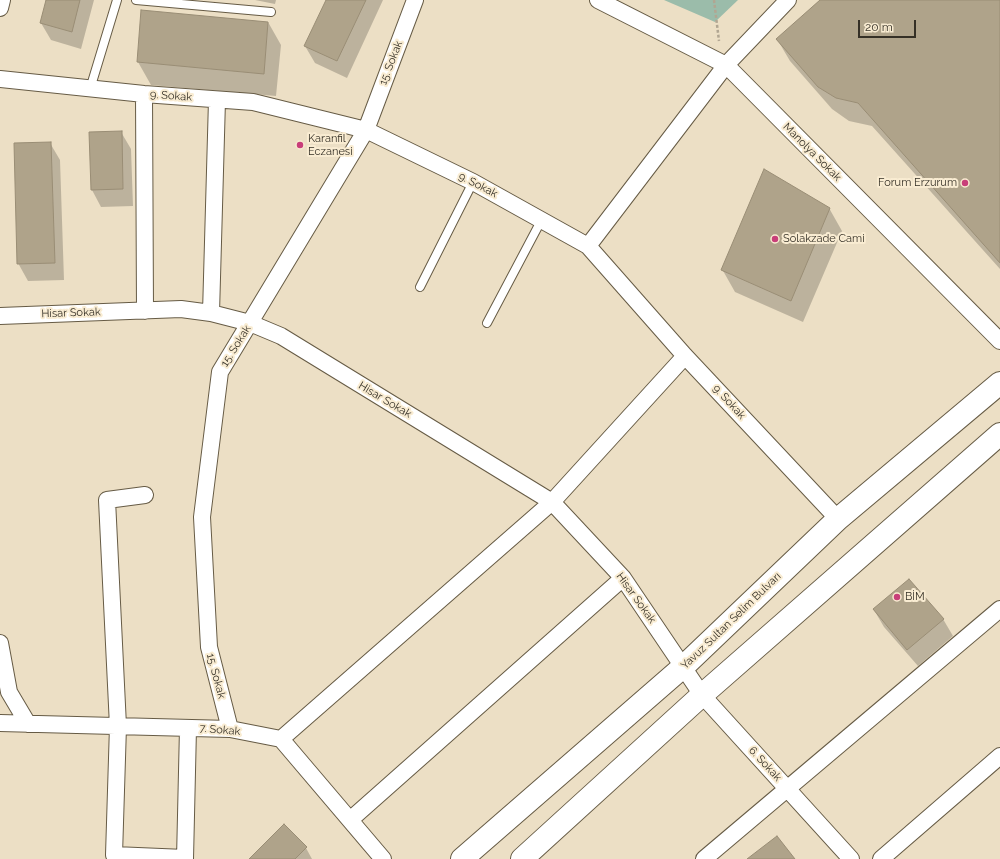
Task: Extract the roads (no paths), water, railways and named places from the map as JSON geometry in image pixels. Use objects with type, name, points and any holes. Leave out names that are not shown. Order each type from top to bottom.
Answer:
[{"type":"main road","name":"Yavuz Sultan Selim Bulvarı","points":[[462,859],[684,666],[838,519],[1000,383]]},
{"type":"main road","points":[[522,859],[702,695],[1000,434]]},
{"type":"street","points":[[0,8],[2,0]]},
{"type":"street","name":"15. Sokak","points":[[230,729],[209,647],[202,517],[220,372],[366,130],[415,0]]},
{"type":"street","name":"Manolya Sokak","points":[[598,0],[722,63],[1000,340]]},
{"type":"street","points":[[588,246],[722,63],[788,0]]},
{"type":"street","name":"9. Sokak","points":[[0,80],[144,94],[253,102],[366,130],[473,182],[542,219],[588,246],[685,356],[838,519]]},
{"type":"street","points":[[144,94],[145,311]]},
{"type":"street","points":[[211,313],[217,100]]},
{"type":"street","name":"Hisar Sokak","points":[[0,316],[181,309],[211,313],[250,323],[281,336],[552,502],[623,578],[684,666]]},
{"type":"street","points":[[383,859],[281,739],[552,502],[685,356]]},
{"type":"street","points":[[145,495],[107,500],[118,726],[114,855],[185,858],[188,728]]},
{"type":"street","points":[[350,820],[623,578]]},
{"type":"street","points":[[704,859],[1000,609]]},
{"type":"street","points":[[0,643],[9,692],[28,724]]},
{"type":"street","name":"6. Sokak","points":[[684,666],[702,695],[851,859]]},
{"type":"street","name":"7. Sokak","points":[[0,723],[230,729],[281,739]]},
{"type":"street","points":[[881,859],[1000,756]]},
{"type":"lane","points":[[90,89],[117,0]]},
{"type":"lane","points":[[136,0],[271,12]]},
{"type":"lane","points":[[420,287],[473,182]]},
{"type":"lane","points":[[487,323],[542,219]]},
{"type":"place","name":"Karanfil Eczanesi","points":[[300,145]]},
{"type":"place","name":"Forum Erzurum","points":[[965,183]]},
{"type":"place","name":"Solakzade Cami","points":[[775,239]]},
{"type":"place","name":"BİM","points":[[897,597]]}]
